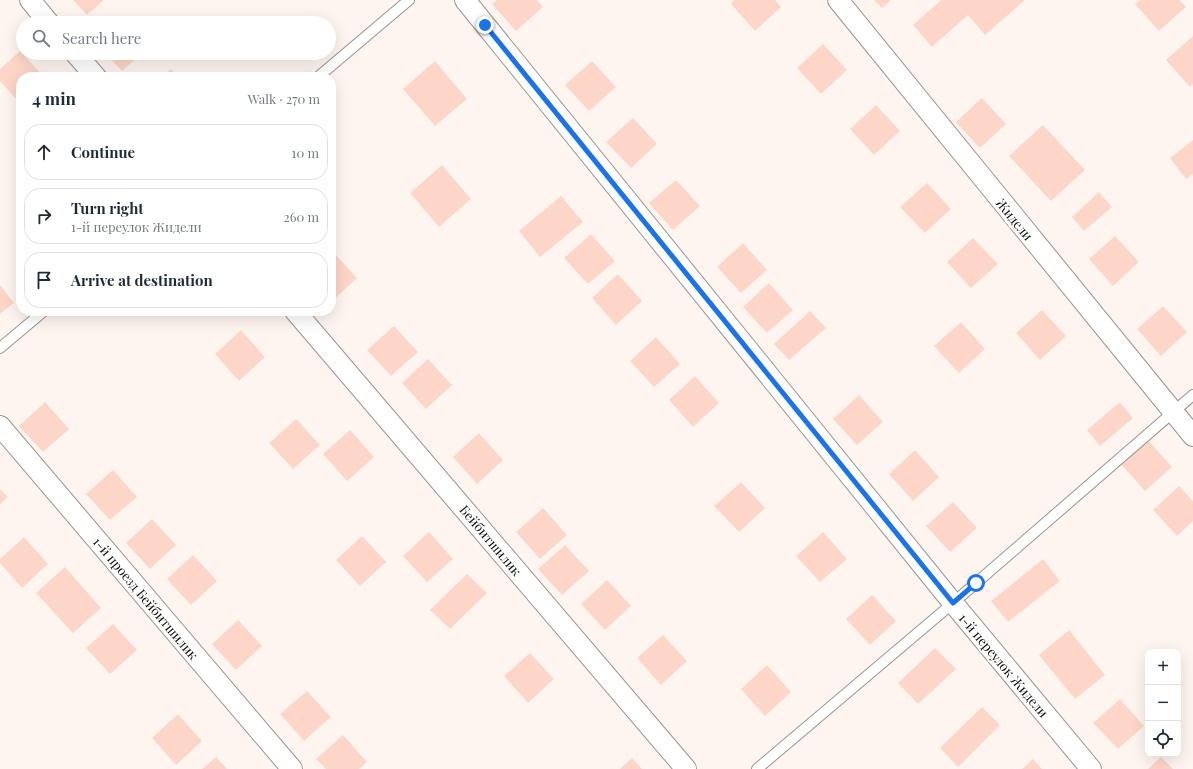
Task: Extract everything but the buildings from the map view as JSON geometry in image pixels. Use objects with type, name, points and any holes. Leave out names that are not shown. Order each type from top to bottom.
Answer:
[{"type":"street","points":[[30,0],[43,16]]},
{"type":"street","name":"1-й переулок Жидели","points":[[465,0],[953,603],[1091,769]]},
{"type":"street","name":"Жидели","points":[[838,0],[1193,436]]},
{"type":"street","points":[[81,60],[92,72]]},
{"type":"street","name":"Бейбитшилик","points":[[299,316],[686,769]]},
{"type":"street","name":"1-й проезд Бейбитшилик","points":[[0,426],[292,769]]},
{"type":"lane","points":[[324,72],[409,0]]},
{"type":"lane","points":[[0,348],[38,316]]},
{"type":"lane","points":[[757,769],[953,603],[1193,395]]},
{"type":"route","points":[[485,25],[953,603],[976,583]]}]
